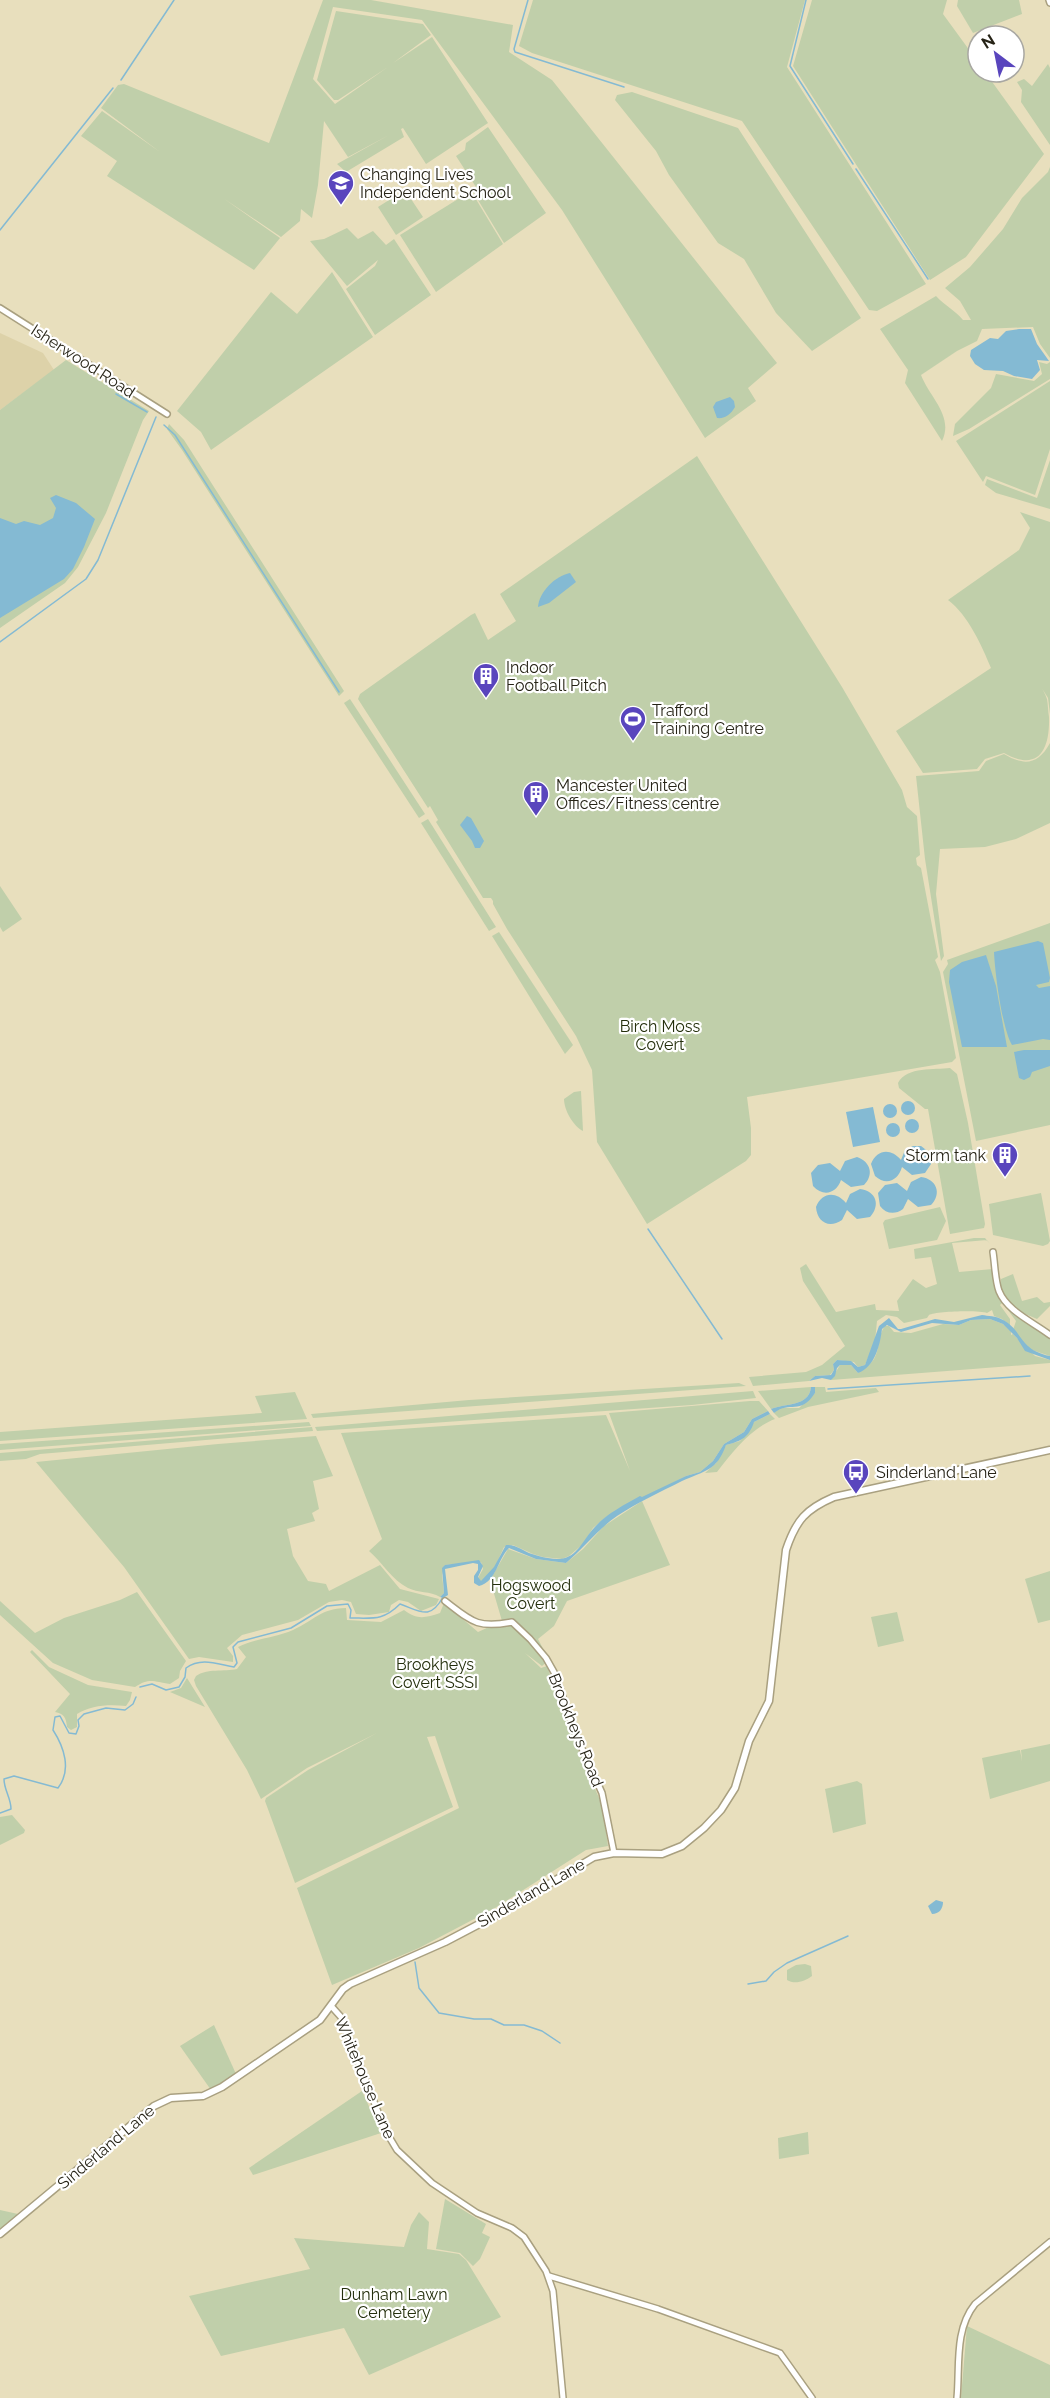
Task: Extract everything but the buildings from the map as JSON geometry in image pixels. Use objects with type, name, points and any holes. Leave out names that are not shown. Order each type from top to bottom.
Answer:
[{"type":"street","name":"Isherwood Road","points":[[0,308],[167,414]]},
{"type":"street","points":[[993,1252],[998,1289],[1004,1299],[1018,1313],[1050,1335]]},
{"type":"street","name":"Sinderland Lane","points":[[0,2234],[154,2106],[171,2098],[203,2096],[215,2091],[310,2027],[332,2007],[343,1989],[355,1981],[445,1942],[504,1911],[580,1863],[594,1857],[614,1853],[652,1855],[677,1849],[693,1838],[712,1819],[735,1788],[749,1741],[769,1701],[786,1550],[793,1530],[802,1516],[816,1505],[834,1497],[1050,1450]]},
{"type":"street","name":"Brookheys Road","points":[[445,1601],[472,1622],[480,1625],[512,1622],[546,1658],[555,1674],[576,1735],[602,1793],[614,1853]]},
{"type":"street","name":"Whitehouse Lane","points":[[332,2007],[340,2017],[385,2130],[398,2150],[432,2183],[477,2213],[512,2228],[524,2237],[549,2276],[553,2291],[563,2398]]},
{"type":"street","points":[[957,2398],[961,2334],[966,2317],[975,2304],[1050,2242]]},
{"type":"street","points":[[549,2276],[658,2308],[780,2353],[812,2398]]},
{"type":"shaded area","points":[[0,333],[43,353],[54,370],[0,410]]},
{"type":"green space","points":[[323,0],[371,0],[513,25],[509,52],[552,80],[777,363],[748,388],[756,401],[705,438],[562,210],[422,20],[333,7],[313,79],[335,104],[388,67],[338,100],[334,100],[317,80],[336,11],[423,24],[431,35],[393,63],[432,37],[488,123],[426,164],[403,128],[401,129],[404,137],[346,172],[337,164],[389,135],[348,157],[324,121],[318,185],[312,218],[301,209],[300,221],[281,237],[223,198],[280,238],[254,270],[107,176],[117,161],[81,136],[102,111],[160,152],[101,108],[118,85],[124,84],[269,143]]},
{"type":"green space","points":[[533,0],[805,0],[787,67],[926,284],[877,311],[869,310],[742,121],[532,53],[519,46]]},
{"type":"green space","points":[[812,0],[947,0],[943,14],[966,46],[966,84],[994,84],[1044,154],[966,257],[930,280],[793,66]]},
{"type":"green space","points":[[958,0],[1019,0],[1022,14],[996,24],[968,24],[957,6]]},
{"type":"green space","points":[[1048,64],[1050,68],[1050,145],[1021,102],[1022,90],[1018,84],[1026,84],[1026,81],[1032,86]]},
{"type":"green space","points":[[632,92],[738,128],[861,318],[812,351],[776,313],[744,259],[718,243],[669,175],[656,151],[615,100],[617,95]]},
{"type":"green space","points":[[488,127],[546,213],[504,243],[472,190],[476,187],[456,156],[465,150],[466,143]]},
{"type":"green space","points":[[1050,167],[1050,358],[1040,344],[1033,327],[982,329],[977,341],[957,351],[921,375],[943,415],[945,432],[942,441],[905,383],[908,370],[880,329],[936,296],[963,320],[971,320],[960,301],[945,288],[970,267],[1003,229],[1022,198],[1048,172]]},
{"type":"green space","points":[[405,190],[423,217],[396,235],[378,207]]},
{"type":"green space","points":[[471,191],[503,244],[436,292],[400,235]]},
{"type":"green space","points":[[347,228],[358,239],[373,231],[386,245],[394,239],[431,295],[375,335],[346,289],[375,266],[378,260],[347,286],[310,241],[324,239]]},
{"type":"green space","points":[[332,272],[373,337],[211,450],[201,432],[177,411],[271,292],[297,314]]},
{"type":"green space","points":[[66,360],[149,411],[143,420],[106,513],[78,567],[65,583],[0,628],[0,410]]},
{"type":"green space","points":[[1039,362],[1047,364],[1050,362],[1050,379],[969,429],[953,436],[955,424],[991,388],[996,374],[1034,381],[1042,374]]},
{"type":"green space","points":[[1050,381],[1050,449],[1035,495],[986,476],[983,482],[956,441]]},
{"type":"green space","points":[[169,424],[184,440],[344,691],[339,696],[167,429]]},
{"type":"green space","name":"Trafford Training Centre","points":[[697,456],[842,687],[902,790],[907,807],[917,816],[920,855],[916,858],[917,865],[921,868],[938,957],[935,960],[940,972],[956,1058],[952,1062],[747,1097],[751,1128],[751,1155],[746,1161],[647,1224],[597,1142],[592,1070],[576,1036],[507,929],[493,901],[491,898],[483,898],[436,822],[438,820],[430,806],[428,808],[358,699],[360,694],[475,613],[488,640],[516,621],[500,594]]},
{"type":"green space","points":[[1050,460],[1050,509],[996,493],[985,485],[987,479],[1037,498]]},
{"type":"green space","points":[[1020,512],[1050,522],[1050,714],[1048,698],[1042,688],[1047,699],[1049,717],[1047,740],[1040,755],[1033,759],[1016,758],[1004,753],[985,759],[977,769],[923,773],[896,731],[991,668],[968,622],[948,600],[1019,550],[1030,528]]},
{"type":"green space","points":[[350,699],[425,814],[419,818],[344,703]]},
{"type":"green space","points":[[1050,743],[1050,823],[1016,839],[985,847],[940,849],[936,894],[944,956],[941,961],[925,859],[916,776],[979,771],[986,761],[1004,754],[1024,762],[1030,761],[1041,756]]},
{"type":"green space","points":[[428,819],[496,927],[489,931],[421,823]]},
{"type":"green space","points":[[0,886],[22,919],[3,932],[0,927]]},
{"type":"green space","points":[[1050,923],[1050,1125],[976,1141],[943,972],[948,964],[947,960]]},
{"type":"green space","points":[[499,932],[573,1045],[565,1054],[492,936]]},
{"type":"green space","points":[[950,1068],[957,1074],[968,1123],[985,1224],[984,1228],[950,1234],[928,1109],[899,1088],[898,1083],[914,1071]]},
{"type":"green space","points":[[581,1091],[583,1131],[570,1117],[564,1099],[574,1092]]},
{"type":"green space","points":[[1041,1193],[1050,1241],[1048,1244],[1043,1246],[993,1235],[989,1204]]},
{"type":"green space","points":[[940,1207],[946,1221],[937,1240],[889,1249],[883,1223],[885,1220]]},
{"type":"green space","points":[[974,1238],[987,1240],[952,1243],[959,1272],[993,1269],[1004,1301],[1000,1305],[1010,1319],[1010,1326],[994,1316],[992,1310],[987,1313],[967,1311],[940,1313],[904,1323],[897,1317],[886,1315],[877,1321],[875,1341],[865,1365],[858,1367],[854,1362],[837,1360],[833,1364],[834,1370],[830,1375],[815,1376],[809,1381],[753,1386],[749,1377],[806,1372],[822,1365],[845,1346],[803,1281],[800,1268],[806,1264],[836,1312],[875,1304],[876,1310],[899,1311],[897,1301],[913,1279],[926,1288],[937,1284],[931,1257],[915,1259],[914,1249]]},
{"type":"green space","points":[[1013,1274],[1022,1301],[1037,1297],[1044,1303],[1050,1302],[1050,1306],[1037,1319],[1016,1310],[1000,1288],[1001,1279]]},
{"type":"green space","points":[[1006,1304],[1050,1339],[1050,1356],[1029,1349],[1013,1330],[1016,1321],[1005,1306]]},
{"type":"green space","points":[[990,1319],[1003,1324],[1011,1331],[1011,1335],[1013,1334],[1035,1356],[1050,1360],[1050,1363],[831,1380],[840,1365],[851,1365],[858,1373],[871,1363],[876,1355],[885,1326],[889,1326],[894,1332],[911,1333],[943,1324],[959,1325],[971,1320]]},
{"type":"green space","points":[[739,1383],[746,1386],[313,1418],[311,1414],[469,1400]]},
{"type":"green space","points":[[811,1387],[806,1398],[801,1401],[771,1409],[758,1391]]},
{"type":"green space","points":[[815,1387],[825,1387],[826,1392],[876,1388],[879,1392],[808,1407],[779,1418],[774,1413],[779,1408],[799,1408],[815,1393]]},
{"type":"green space","points":[[753,1391],[756,1398],[692,1405],[317,1431],[315,1427]]},
{"type":"green space","points":[[295,1392],[307,1419],[0,1441],[0,1432],[262,1413],[255,1396]]},
{"type":"green space","points":[[759,1401],[768,1411],[752,1419],[744,1432],[724,1444],[713,1461],[700,1472],[686,1476],[606,1517],[593,1528],[583,1544],[569,1556],[562,1559],[543,1557],[513,1545],[504,1547],[495,1567],[481,1582],[478,1578],[483,1569],[481,1562],[445,1565],[442,1575],[444,1593],[440,1597],[402,1585],[369,1551],[382,1539],[341,1433],[606,1415],[630,1471],[609,1413]]},
{"type":"green space","points":[[770,1414],[775,1419],[750,1435],[717,1472],[705,1473],[716,1463],[726,1445],[740,1441],[754,1422]]},
{"type":"green space","points":[[309,1422],[311,1426],[0,1450],[0,1444]]},
{"type":"green space","points":[[312,1427],[313,1431],[40,1454],[26,1459],[0,1461],[0,1453]]},
{"type":"green space","points":[[316,1436],[333,1476],[313,1481],[319,1509],[312,1513],[315,1521],[287,1529],[293,1556],[308,1581],[326,1584],[329,1591],[380,1565],[400,1589],[439,1599],[436,1605],[421,1611],[408,1602],[399,1600],[391,1605],[389,1612],[369,1615],[356,1614],[351,1602],[342,1600],[329,1602],[298,1620],[242,1635],[227,1648],[233,1656],[233,1662],[199,1657],[189,1659],[124,1567],[36,1462],[218,1444]]},
{"type":"green space","points":[[642,1501],[670,1565],[567,1601],[554,1626],[538,1639],[549,1660],[542,1666],[525,1653],[541,1668],[547,1666],[569,1728],[602,1805],[608,1846],[586,1850],[495,1908],[419,1948],[332,1985],[297,1888],[459,1808],[435,1736],[427,1737],[453,1807],[295,1883],[265,1801],[266,1798],[308,1770],[377,1733],[307,1768],[261,1799],[247,1770],[196,1686],[194,1680],[196,1676],[210,1671],[237,1669],[246,1657],[238,1647],[286,1633],[329,1610],[346,1608],[347,1620],[381,1622],[404,1610],[417,1617],[435,1615],[440,1613],[444,1603],[478,1632],[502,1621],[490,1580],[508,1549],[536,1559],[566,1563],[583,1549],[604,1526]]},
{"type":"green space","points":[[1050,1571],[1050,1620],[1038,1623],[1025,1579]]},
{"type":"green space","points":[[137,1592],[186,1661],[179,1678],[170,1684],[148,1681],[135,1687],[92,1680],[53,1663],[0,1615],[0,1601],[35,1633],[64,1618],[120,1600]]},
{"type":"green space","points":[[897,1612],[904,1641],[878,1647],[871,1617]]},
{"type":"green space","points":[[32,1650],[49,1667],[88,1685],[132,1692],[130,1700],[126,1706],[100,1706],[82,1711],[77,1714],[77,1727],[71,1730],[67,1727],[64,1716],[55,1712],[70,1694],[30,1652]]},
{"type":"green space","points":[[187,1678],[205,1707],[170,1692],[181,1688]]},
{"type":"green space","points":[[1050,1744],[1050,1781],[990,1799],[982,1758],[1020,1750],[1022,1761],[1021,1750]]},
{"type":"green space","points":[[857,1781],[862,1784],[866,1824],[833,1833],[825,1789]]},
{"type":"green space","points":[[12,1815],[25,1830],[24,1833],[0,1845],[0,1817]]},
{"type":"green space","points":[[796,1965],[811,1966],[812,1976],[800,1982],[787,1980],[787,1970]]},
{"type":"green space","points":[[214,2025],[236,2074],[211,2090],[180,2046]]},
{"type":"green space","points":[[362,2091],[381,2133],[253,2175],[249,2168]]},
{"type":"green space","points":[[808,2132],[809,2154],[779,2159],[778,2138]]},
{"type":"green space","points":[[445,2199],[486,2224],[482,2233],[490,2237],[480,2259],[473,2266],[460,2253],[436,2249]]},
{"type":"green space","points":[[0,2210],[18,2214],[0,2229]]},
{"type":"green space","name":"Dunham Lawn Cemetery","points":[[419,2212],[429,2222],[427,2249],[459,2254],[466,2260],[501,2317],[369,2375],[344,2328],[221,2356],[189,2296],[310,2269],[294,2238],[404,2247],[411,2225]]},
{"type":"green space","points":[[967,2326],[1050,2365],[1050,2398],[961,2398]]},
{"type":"water","points":[[1031,329],[1037,344],[1049,361],[1037,360],[1040,370],[1032,379],[1014,376],[1003,371],[984,370],[975,364],[970,356],[971,350],[990,338],[998,339],[1006,331]]},
{"type":"water","points":[[730,397],[735,407],[732,412],[723,418],[717,418],[713,407],[716,402]]},
{"type":"water","points":[[56,495],[76,503],[95,519],[84,547],[73,569],[64,579],[0,618],[0,518],[16,524],[24,521],[40,525],[53,518],[56,508],[50,498]]},
{"type":"water","points":[[570,573],[576,582],[549,603],[538,607],[545,590],[559,577]]},
{"type":"water","points":[[467,816],[471,818],[484,841],[480,848],[475,848],[460,825]]},
{"type":"water","points":[[1038,941],[1043,943],[1050,978],[1049,982],[1036,985],[1039,988],[1050,986],[1050,1040],[1043,1039],[1012,1045],[1002,1014],[994,952]]},
{"type":"water","points":[[986,955],[996,986],[1007,1047],[962,1047],[949,982],[950,970],[962,962]]},
{"type":"water","points":[[1050,1050],[1050,1066],[1032,1072],[1030,1077],[1024,1080],[1019,1078],[1014,1052]]},
{"type":"water","points":[[908,1101],[913,1103],[915,1108],[913,1113],[908,1115],[903,1113],[901,1108],[903,1103]]},
{"type":"water","points":[[890,1104],[895,1106],[897,1111],[895,1116],[890,1118],[885,1116],[883,1111],[885,1106]]},
{"type":"water","points":[[873,1107],[880,1142],[853,1147],[846,1112]]},
{"type":"water","points":[[912,1119],[917,1121],[919,1126],[917,1131],[912,1133],[907,1131],[905,1126],[907,1121]]},
{"type":"water","points":[[893,1123],[898,1125],[900,1130],[898,1135],[893,1137],[888,1135],[886,1130],[888,1125]]},
{"type":"water","points":[[913,1146],[921,1146],[930,1153],[931,1164],[925,1173],[912,1175],[902,1167],[895,1179],[883,1181],[875,1176],[871,1164],[877,1155],[889,1152],[901,1160],[905,1150]]},
{"type":"water","points":[[857,1157],[862,1159],[870,1169],[869,1177],[864,1185],[851,1187],[841,1180],[833,1191],[825,1193],[813,1186],[811,1173],[818,1165],[830,1163],[840,1171],[845,1161]]},
{"type":"water","points":[[921,1177],[931,1181],[936,1188],[936,1196],[931,1205],[918,1207],[908,1199],[903,1209],[894,1213],[885,1211],[880,1206],[878,1193],[885,1185],[897,1183],[907,1191],[911,1182]]},
{"type":"water","points":[[860,1189],[870,1193],[875,1199],[875,1208],[870,1217],[857,1219],[847,1210],[842,1220],[837,1223],[828,1224],[821,1220],[816,1207],[822,1198],[834,1195],[846,1203],[850,1194]]},
{"type":"water","points":[[982,1315],[997,1317],[1008,1323],[1026,1344],[1039,1353],[1050,1356],[1050,1360],[1025,1351],[1017,1338],[1003,1324],[990,1319],[971,1320],[959,1325],[932,1323],[901,1332],[887,1325],[882,1329],[873,1361],[864,1370],[858,1373],[851,1365],[840,1365],[831,1380],[822,1378],[809,1381],[815,1376],[831,1375],[834,1370],[833,1364],[837,1360],[851,1361],[858,1367],[865,1365],[879,1326],[889,1318],[898,1329],[901,1329],[935,1319],[954,1322]]},
{"type":"water","points":[[811,1387],[815,1387],[815,1393],[805,1404],[780,1409],[774,1413],[771,1409],[801,1401],[806,1398]]},
{"type":"water","points":[[768,1411],[770,1414],[754,1422],[744,1438],[726,1445],[718,1460],[709,1469],[657,1493],[617,1516],[566,1563],[536,1559],[509,1548],[490,1580],[479,1586],[474,1583],[478,1564],[445,1569],[448,1595],[440,1597],[444,1593],[442,1568],[445,1565],[479,1560],[483,1566],[478,1577],[481,1581],[494,1567],[506,1545],[539,1556],[566,1558],[580,1547],[594,1528],[610,1514],[640,1496],[700,1472],[713,1461],[724,1444],[744,1432],[752,1419]]},
{"type":"water","points":[[936,1900],[943,1902],[942,1907],[939,1912],[932,1914],[928,1906]]},
{"type":"waterway","points":[[121,80],[174,0]]},
{"type":"waterway","points":[[528,0],[515,52],[624,87]]},
{"type":"waterway","points":[[806,0],[790,66],[853,164]]},
{"type":"waterway","points":[[0,230],[113,88]]},
{"type":"waterway","points":[[856,169],[928,279]]},
{"type":"waterway","points":[[116,394],[147,412]]},
{"type":"waterway","points":[[0,642],[86,579],[98,560],[156,417]]},
{"type":"waterway","points":[[164,425],[175,435],[339,692]]},
{"type":"waterway","points":[[648,1229],[722,1339]]},
{"type":"waterway","points":[[828,1389],[1030,1376]]},
{"type":"waterway","points":[[140,1687],[152,1684],[166,1690],[179,1687],[185,1677],[186,1668],[197,1663],[209,1662],[234,1667],[237,1663],[233,1647],[238,1642],[291,1628],[327,1606],[348,1604],[351,1610],[350,1618],[371,1618],[383,1616],[400,1604],[429,1612],[443,1597]]},
{"type":"waterway","points":[[0,1813],[11,1809],[4,1779],[14,1776],[58,1788],[65,1774],[65,1759],[53,1730],[55,1717],[60,1716],[69,1733],[76,1734],[79,1726],[78,1720],[84,1714],[106,1708],[125,1710],[133,1704],[136,1697]]},
{"type":"waterway","points":[[748,1984],[766,1981],[787,1963],[848,1936]]},
{"type":"waterway","points":[[415,1962],[419,1988],[439,2013],[474,2019],[491,2019],[504,2025],[524,2025],[542,2031],[560,2043]]},
{"type":"place","name":"Changing Lives Independent School","points":[[341,206]]},
{"type":"place","name":"Indoor Football Pitch","points":[[486,699]]},
{"type":"place","name":"Trafford Training Centre","points":[[633,742]]},
{"type":"place","name":"Mancester United Offices/Fitness centre","points":[[536,817]]},
{"type":"place","name":"Storm tank","points":[[1005,1178]]},
{"type":"place","name":"Sinderland Lane","points":[[856,1495]]},
{"type":"park label","name":"Birch Moss Covert","points":[[660,1035]]},
{"type":"park label","name":"Hogswood Covert","points":[[531,1594]]},
{"type":"park label","name":"Brookheys Covert SSSI","points":[[435,1673]]}]
